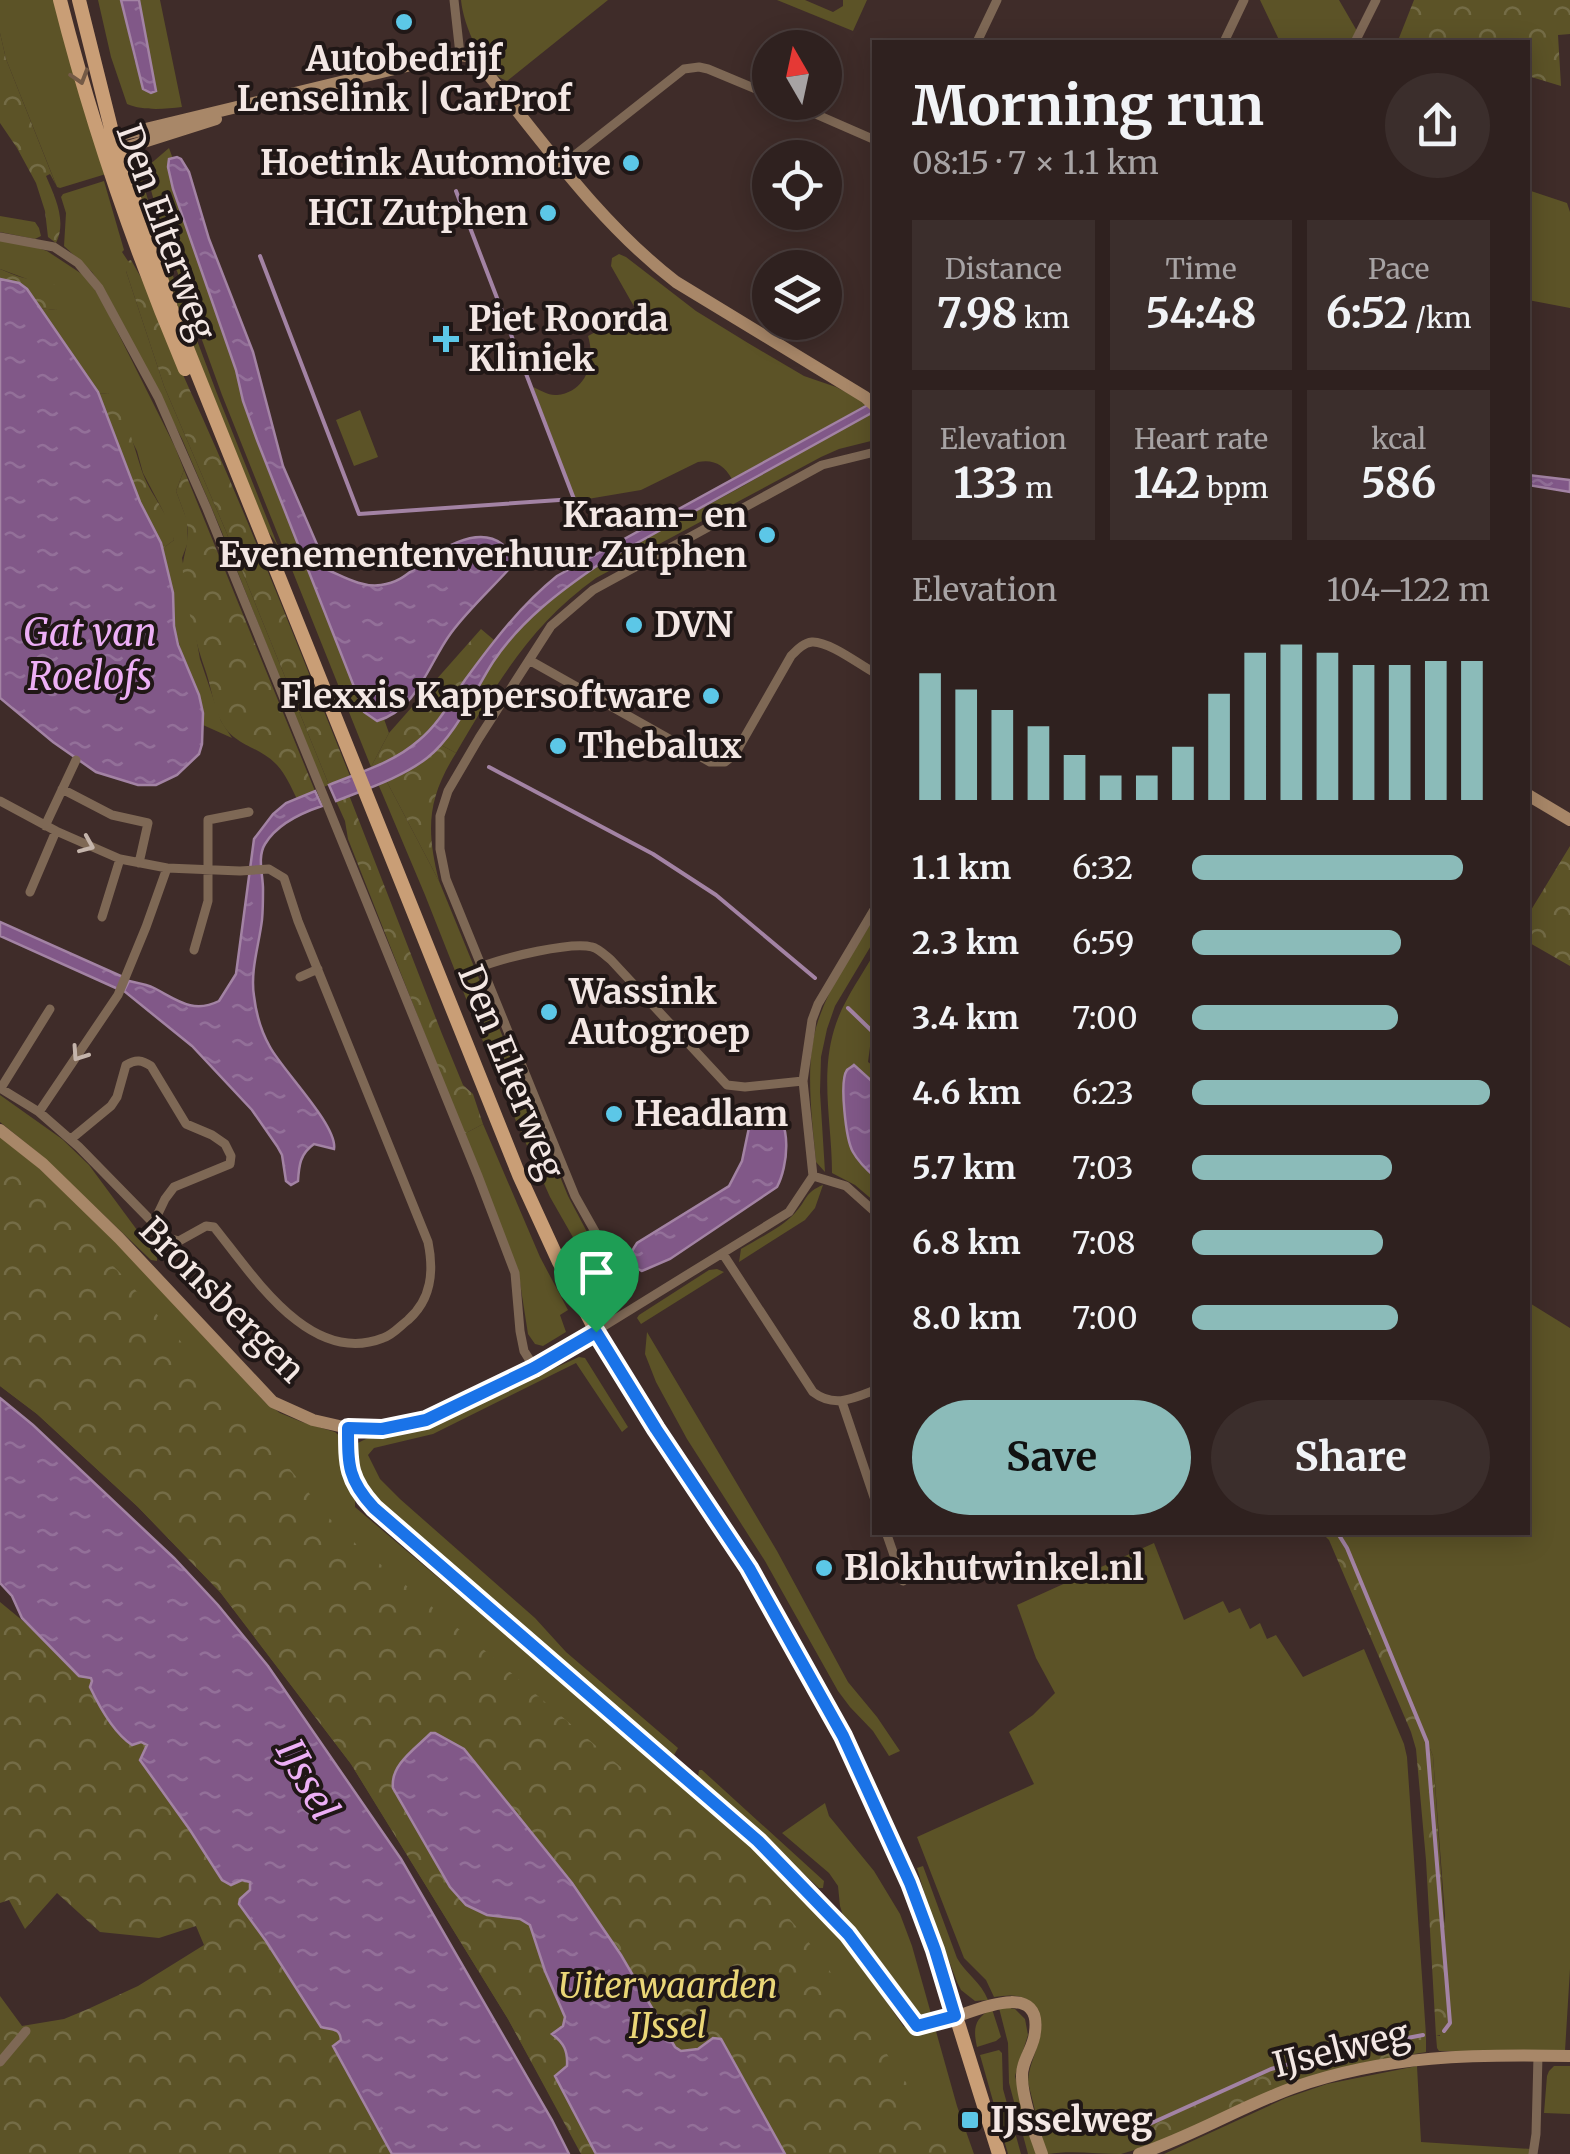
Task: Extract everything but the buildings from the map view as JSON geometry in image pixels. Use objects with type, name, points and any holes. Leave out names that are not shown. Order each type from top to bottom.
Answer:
[{"type":"main road","name":"Den Elterweg","points":[[60,0],[108,145],[519,1175],[596,1332],[749,1568],[843,1736],[910,1883],[1000,2154]]},
{"type":"main road","name":"Den Elterweg","points":[[80,0],[108,145]]},
{"type":"street","points":[[454,0],[460,54]]},
{"type":"street","points":[[978,40],[997,0]]},
{"type":"street","points":[[1225,40],[1244,0]]},
{"type":"street","points":[[1356,40],[1376,0]]},
{"type":"street","points":[[108,145],[232,106],[460,54],[470,56],[606,219],[662,271],[870,402]]},
{"type":"street","points":[[561,166],[684,69],[708,69],[752,87]]},
{"type":"street","points":[[829,120],[872,139]]},
{"type":"street","name":"Den Elterweg","points":[[0,237],[54,247],[78,263],[100,288],[158,397],[516,1273],[520,1331],[524,1351],[534,1368]]},
{"type":"street","points":[[602,1244],[575,1196],[446,878],[440,849],[440,816],[448,790],[551,626],[593,590],[822,465],[872,453]]},
{"type":"street","points":[[528,660],[710,762],[725,762],[735,754],[801,646],[811,642],[825,644],[872,672]]},
{"type":"street","points":[[30,892],[62,789],[76,760]]},
{"type":"street","points":[[62,789],[112,815],[148,824],[139,863]]},
{"type":"street","points":[[1530,796],[1570,820]]},
{"type":"street","name":"Bronsbergen","points":[[0,801],[120,859],[167,868],[269,869],[284,878],[428,1242],[432,1278],[416,1313],[387,1338],[359,1345],[328,1341],[301,1324],[265,1289],[214,1227],[206,1226],[174,1241],[71,1139],[39,1112],[0,1088],[50,1009]]},
{"type":"street","points":[[194,950],[206,913],[210,870],[208,820],[249,812]]},
{"type":"street","points":[[102,917],[120,859]]},
{"type":"street","points":[[39,1112],[118,995],[167,868]]},
{"type":"street","points":[[596,1332],[790,1212],[813,1176],[803,1081],[812,1020],[872,913]]},
{"type":"street","points":[[482,966],[571,946],[593,947],[611,960],[727,1085],[803,1081]]},
{"type":"street","points":[[300,976],[318,969]]},
{"type":"street","name":"Bronsbergen","points":[[71,1139],[111,1106],[126,1065],[143,1060],[152,1066],[186,1124],[225,1144],[231,1156],[230,1164],[174,1187],[154,1222]]},
{"type":"street","name":"Bronsbergen","points":[[0,1130],[43,1164],[118,1238],[273,1402],[302,1416],[348,1428],[382,1429],[426,1420],[534,1368],[596,1332]]},
{"type":"street","points":[[813,1176],[846,1186],[872,1209]]},
{"type":"street","points":[[723,1254],[813,1392],[824,1400],[842,1402],[872,1391]]},
{"type":"street","points":[[842,1402],[872,1491]]},
{"type":"street","points":[[348,1428],[349,1472],[359,1492],[374,1508],[758,1841],[848,1934],[917,2026],[1006,2001],[1022,2004],[1032,2013],[1036,2032],[1022,2080],[1042,2154]]},
{"type":"street","points":[[887,1535],[903,1581]]},
{"type":"street","points":[[0,2062],[26,2031]]},
{"type":"street","points":[[1533,2154],[1538,2056]]},
{"type":"street","name":"IJselweg","points":[[1139,2154],[1255,2102],[1328,2076],[1433,2057],[1570,2056]]},
{"type":"green space","points":[[0,0],[55,0],[106,174],[57,187],[6,59],[0,33]]},
{"type":"green space","points":[[98,0],[121,0],[135,62],[156,90],[139,0],[160,0],[182,107],[147,109],[127,104]]},
{"type":"green space","points":[[461,0],[608,0],[507,81],[482,58]]},
{"type":"green space","points":[[777,0],[805,0],[833,12],[843,6],[843,0],[867,0],[853,31]]},
{"type":"green space","points":[[1260,0],[1339,0],[1357,31],[1352,40],[1279,40]]},
{"type":"green space","points":[[1414,0],[1570,0],[1570,34],[1558,35],[1561,86],[1530,77],[1530,40],[1399,38]]},
{"type":"green space","points":[[0,33],[6,59],[56,185],[50,174],[46,176],[60,218],[56,243],[48,237],[36,183],[0,123]]},
{"type":"green space","points":[[169,148],[173,189],[265,462],[377,721],[384,719],[389,733],[371,767],[222,395],[162,230],[146,172]]},
{"type":"green space","points":[[141,175],[158,236],[278,546],[263,524],[206,389],[134,177]]},
{"type":"green space","points":[[104,181],[122,252],[128,261],[126,271],[164,386],[329,785],[323,787],[182,439],[107,294],[92,272],[64,246],[66,213],[61,197]]},
{"type":"green space","points":[[1530,191],[1567,203],[1570,308],[1530,300]]},
{"type":"green space","points":[[0,216],[35,222],[41,236],[35,239],[0,232]]},
{"type":"green space","points":[[0,240],[47,251],[88,278],[175,447],[184,470],[176,491],[187,520],[188,542],[182,558],[200,659],[221,721],[232,738],[203,725],[199,695],[174,626],[173,593],[162,549],[174,540],[137,451],[108,393],[99,394],[38,308],[57,310],[27,279],[0,269]]},
{"type":"green space","points":[[619,254],[696,311],[748,343],[804,376],[868,404],[732,479],[718,464],[698,462],[641,490],[576,501],[533,387],[554,395],[575,388],[589,365],[588,336],[636,310],[611,266],[612,258]]},
{"type":"green space","points":[[131,260],[155,306],[231,483],[350,776],[329,785],[164,386],[126,271],[125,262]]},
{"type":"green space","points":[[0,269],[61,288],[74,305],[56,310],[38,308],[24,287],[0,279]]},
{"type":"green space","points":[[108,393],[125,420],[143,474],[172,531],[174,540],[162,549],[99,394]]},
{"type":"green space","points":[[360,410],[378,457],[354,466],[336,420]]},
{"type":"green space","points":[[872,413],[872,441],[821,457],[596,578],[533,636],[500,680],[456,753],[441,745],[496,658],[549,600],[601,563]]},
{"type":"green space","points":[[184,470],[315,791],[297,799],[277,765],[231,734],[217,711],[183,575],[188,530],[176,491]]},
{"type":"green space","points":[[481,629],[494,640],[435,723],[408,750],[371,767],[389,733]]},
{"type":"green space","points":[[441,745],[456,753],[439,785],[432,815],[432,846],[439,881],[386,780],[426,759]]},
{"type":"green space","points":[[386,780],[439,881],[568,1196],[616,1280],[612,1288],[594,1274],[550,1197],[503,1092],[378,784]]},
{"type":"green space","points":[[349,795],[463,1085],[473,1094],[483,1124],[464,1134],[348,839],[336,801]]},
{"type":"green space","points":[[1570,846],[1570,966],[1530,943],[1530,912]]},
{"type":"green space","points":[[872,922],[872,944],[835,1006],[821,1057],[825,1172],[816,1162],[811,1054],[818,1021]]},
{"type":"green space","points":[[872,957],[872,1040],[868,1062],[872,1065],[872,1081],[854,1065],[872,1174],[872,1199],[832,1173],[828,1065],[837,1020]]},
{"type":"green space","points":[[0,1095],[62,1139],[89,1165],[157,1261],[151,1260],[42,1156],[0,1122]]},
{"type":"green space","points":[[483,1124],[540,1257],[568,1310],[560,1315],[566,1332],[543,1346],[535,1344],[528,1334],[518,1270],[464,1134]]},
{"type":"green space","name":"Uiterwaarden IJssel","points":[[0,1137],[39,1168],[115,1241],[265,1402],[280,1413],[335,1432],[343,1439],[347,1483],[355,1507],[750,1845],[842,1938],[904,2027],[915,2018],[846,1925],[838,1886],[829,1873],[782,1833],[825,1803],[829,1816],[874,1871],[900,1914],[974,2154],[582,2154],[508,2019],[351,1764],[221,1593],[138,1507],[37,1414],[0,1386]]},
{"type":"green space","name":"Uiterwaarden IJssel","points":[[0,1161],[123,1276],[257,1428],[329,1518],[356,1544],[724,1856],[787,1916],[869,2025],[928,2113],[948,2154],[581,2154],[508,2019],[351,1764],[220,1592],[138,1507],[37,1414],[0,1386]]},
{"type":"green space","points":[[823,1185],[815,1208],[805,1220],[739,1262],[741,1249],[783,1223],[809,1194]]},
{"type":"green space","points":[[709,1270],[724,1272],[641,1324],[637,1318]]},
{"type":"green space","points":[[1530,1303],[1570,1328],[1570,1969],[1565,2051],[1437,2048],[1445,1916],[1433,1756],[1337,1535],[1530,1535]]},
{"type":"green space","points":[[647,1332],[777,1551],[848,1682],[900,1751],[889,1756],[838,1691],[765,1561],[687,1439],[656,1382],[645,1354]]},
{"type":"green space","points":[[579,1357],[585,1358],[628,1427],[622,1432],[576,1363],[433,1434],[374,1448],[368,1455],[380,1479],[400,1499],[535,1618],[566,1652],[678,1748],[674,1755],[677,1758],[667,1754],[560,1657],[523,1628],[517,1629],[370,1496],[356,1466],[355,1445],[362,1441],[434,1423]]},
{"type":"green space","points":[[1324,1535],[1338,1535],[1344,1543],[1433,1756],[1452,2032],[1436,2036],[1416,1749]]},
{"type":"green space","points":[[1154,1543],[1184,1620],[1223,1601],[1229,1613],[1240,1608],[1250,1629],[1260,1623],[1267,1639],[1276,1635],[1303,1677],[1364,1649],[1407,1757],[1426,2035],[1331,2051],[1282,2066],[1144,2147],[1121,2154],[1048,2154],[1028,2082],[1041,2032],[1038,2013],[1024,1998],[994,1997],[986,1980],[964,1958],[917,1837],[1034,1784],[1009,1732],[1055,1693],[1036,1658],[1017,1605]]},
{"type":"green space","points":[[0,1602],[92,1678],[146,1740],[252,1880],[408,2154],[0,2154],[0,1996],[22,2026],[64,2019],[138,1986],[204,1945],[196,1926],[159,1938],[100,1932],[57,1893],[25,1929],[9,1900],[0,1903]]},
{"type":"green space","points":[[699,1770],[824,1881],[823,1888],[698,1776]]},
{"type":"green space","points":[[923,1866],[957,1958],[988,2000],[975,2001],[957,1982],[929,1909],[917,1868]]},
{"type":"green space","points":[[999,2008],[1015,2009],[1025,2019],[1028,2035],[1015,2076],[1036,2154],[1028,2154],[1009,2083],[1008,2043]]},
{"type":"green space","points":[[992,2009],[1001,2037],[977,2047],[976,2025]]},
{"type":"green space","points":[[1426,2035],[1426,2052],[1362,2063],[1144,2147],[1138,2132],[1277,2068],[1326,2052]]},
{"type":"green space","points":[[999,2050],[1003,2089],[1021,2154],[1008,2154],[980,2055]]},
{"type":"green space","points":[[1417,2066],[1421,2142],[1531,2149],[1531,2154],[1164,2154],[1286,2098],[1327,2084]]},
{"type":"green space","points":[[1554,2066],[1570,2066],[1570,2114],[1544,2113],[1547,2076]]},
{"type":"water","points":[[121,0],[139,0],[156,91],[151,93],[143,89]]},
{"type":"water","points":[[177,157],[189,172],[209,239],[253,352],[283,466],[328,570],[374,586],[389,583],[445,548],[484,537],[504,545],[512,557],[509,569],[451,633],[403,707],[377,721],[364,712],[243,401],[236,370],[173,189],[169,159]]},
{"type":"water","name":"Gat van Roelofs","points":[[0,279],[27,289],[98,392],[140,502],[161,543],[173,593],[178,645],[203,713],[199,754],[177,775],[156,785],[138,785],[96,772],[0,698]]},
{"type":"water","points":[[872,403],[872,413],[601,563],[571,584],[542,607],[504,647],[438,748],[406,771],[336,801],[329,785],[387,761],[425,735],[508,625],[557,576]]},
{"type":"water","points":[[1530,475],[1570,480],[1570,492],[1530,485]]},
{"type":"water","points":[[315,791],[322,806],[283,825],[263,849],[262,916],[253,977],[256,1009],[267,1041],[333,1139],[334,1149],[314,1144],[306,1152],[298,1181],[291,1185],[286,1181],[282,1155],[252,1110],[192,1046],[124,991],[129,981],[193,1006],[219,1001],[236,974],[254,839],[286,803]]},
{"type":"water","points":[[0,922],[123,977],[118,989],[0,936]]},
{"type":"water","points":[[854,1065],[872,1081],[872,1174],[850,1145],[844,1111],[847,1070]]},
{"type":"water","points":[[770,1108],[782,1123],[786,1144],[777,1187],[670,1259],[642,1271],[633,1266],[630,1256],[637,1243],[729,1186],[742,1161],[754,1114]]},
{"type":"water","name":"IJssel","points":[[0,1398],[174,1558],[268,1666],[401,1859],[569,2154],[392,2154],[333,2046],[341,2040],[339,2033],[321,2027],[239,1904],[250,1890],[250,1882],[242,1880],[231,1885],[222,1880],[140,1760],[147,1745],[132,1745],[119,1734],[90,1687],[91,1678],[79,1676],[22,1618],[12,1596],[0,1583]]},
{"type":"water","points":[[431,1733],[464,1749],[572,1883],[621,1955],[675,2047],[681,2051],[698,2049],[713,2038],[721,2039],[785,2154],[596,2154],[555,2076],[567,2066],[564,2048],[552,2034],[563,2026],[565,2017],[530,1925],[520,1919],[487,1915],[466,1905],[450,1887],[393,1788],[399,1765]]},
{"type":"waterway","points":[[260,256],[359,514],[574,499],[456,191]]},
{"type":"waterway","points":[[489,767],[653,854],[716,895],[815,978]]},
{"type":"waterway","points":[[848,1008],[872,1031]]},
{"type":"waterway","points":[[1339,1535],[1427,1742],[1450,2023],[1444,2031]]},
{"type":"waterway","points":[[1145,2126],[1271,2069],[1423,2035]]},
{"type":"place","name":"Autobedrijf Lenselink | CarProf","points":[[404,22]]},
{"type":"place","name":"Hoetink Automotive","points":[[631,163]]},
{"type":"place","name":"HCI Zutphen","points":[[548,213]]},
{"type":"place","name":"Piet Roorda Kliniek","points":[[446,339]]},
{"type":"place","name":"Kraam- en Evenementenverhuur Zutphen","points":[[767,535]]},
{"type":"place","name":"DVN","points":[[634,625]]},
{"type":"place","name":"Flexxis Kappersoftware","points":[[711,696]]},
{"type":"place","name":"Thebalux","points":[[558,746]]},
{"type":"place","name":"Wassink Autogroep","points":[[549,1012]]},
{"type":"place","name":"Headlam","points":[[614,1114]]},
{"type":"place","name":"Blokhutwinkel.nl","points":[[824,1568]]},
{"type":"place","name":"IJsselweg","points":[[970,2120]]},
{"type":"route","points":[[596,1332],[749,1568],[843,1736],[910,1883],[955,2016],[917,2026],[848,1934],[758,1841],[374,1508],[354,1483],[349,1472],[348,1428],[382,1429],[439,1415],[596,1332]]}]
